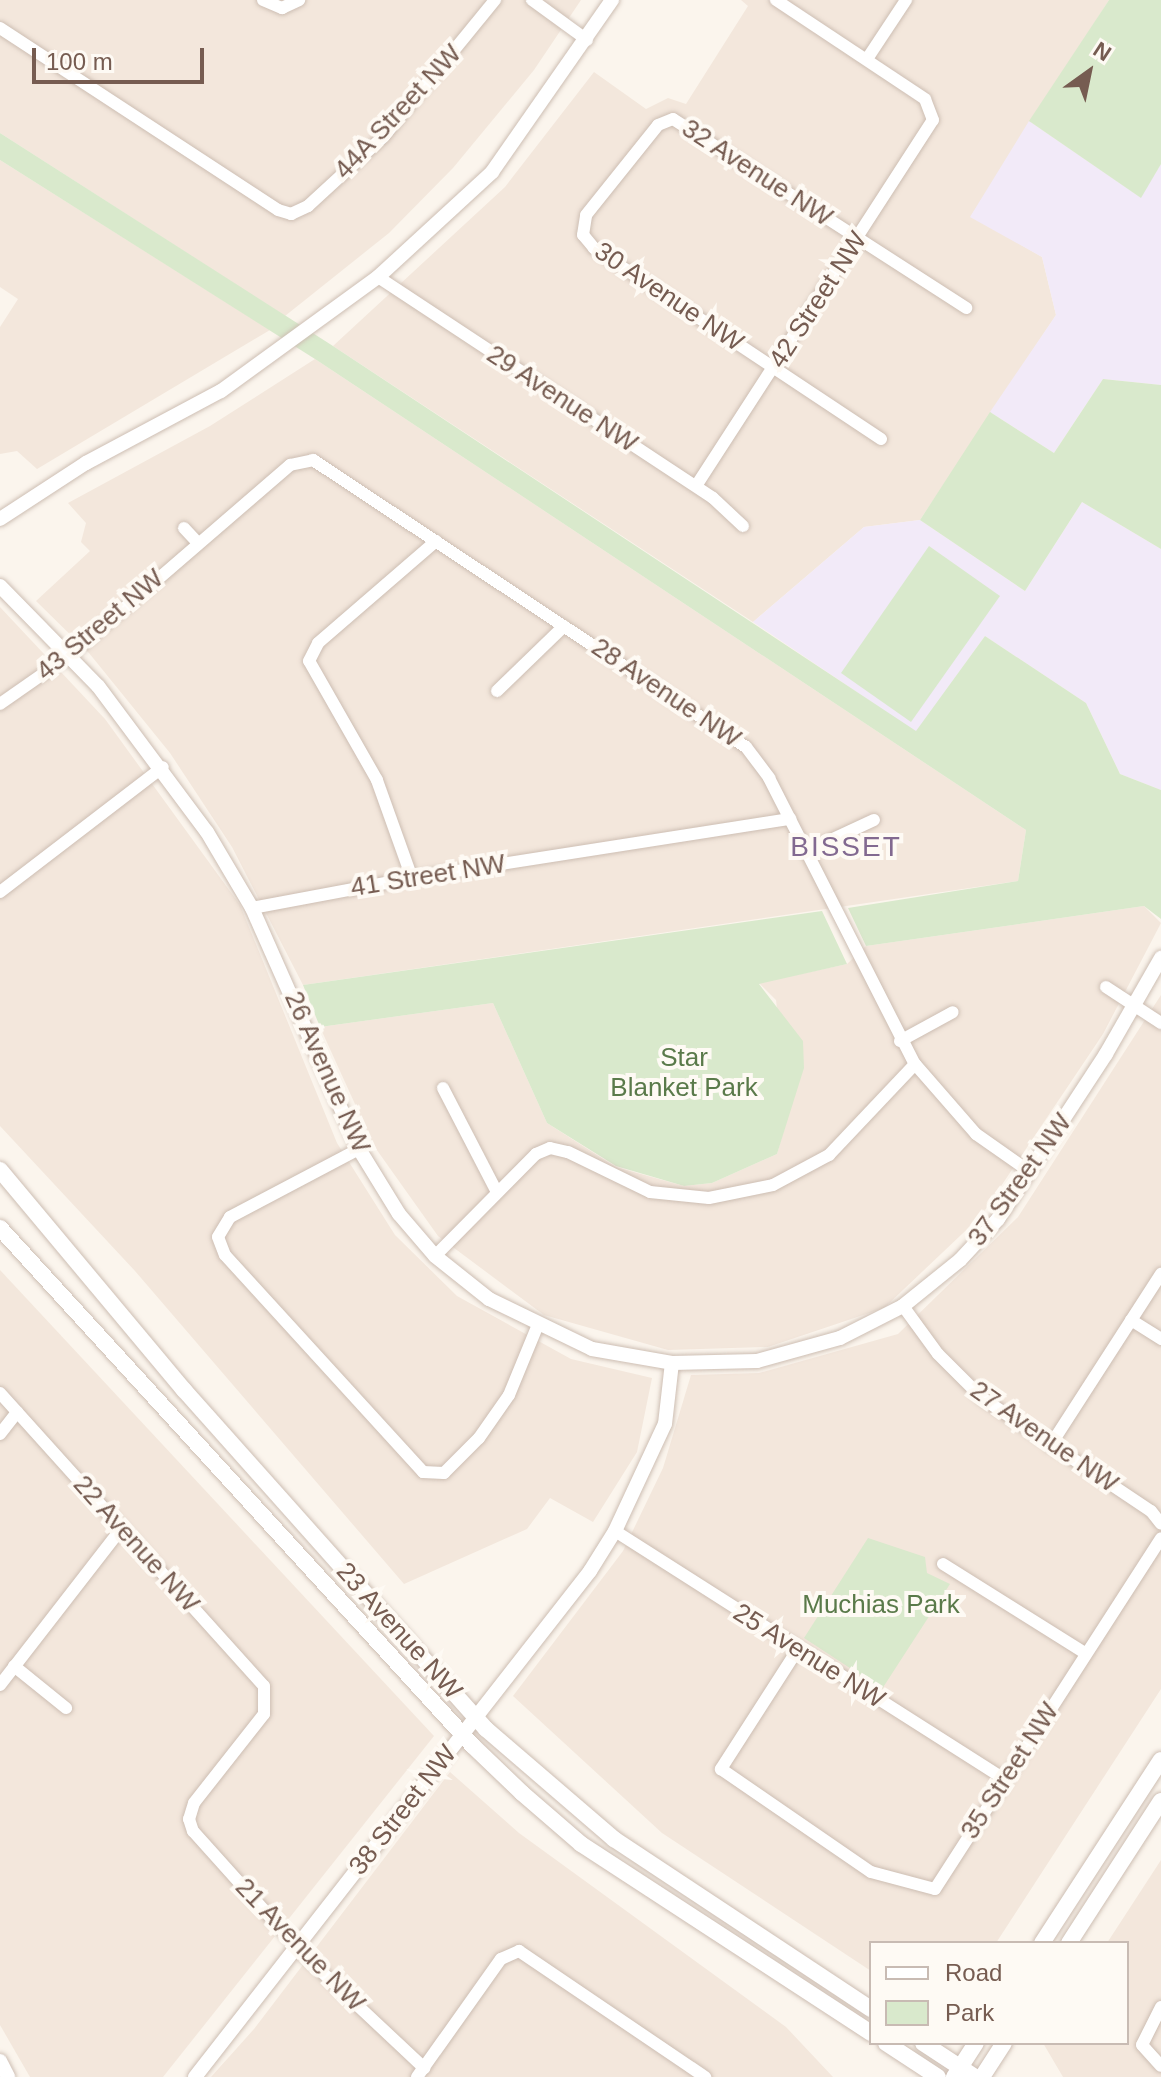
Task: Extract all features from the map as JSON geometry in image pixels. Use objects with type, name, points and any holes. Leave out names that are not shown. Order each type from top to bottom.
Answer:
[{"type":"main road","name":"23 Avenue NW","points":[[0,1170],[184,1390],[475,1717],[532,1772],[614,1839],[869,2008]]},
{"type":"main road","name":"23 Avenue NW","points":[[0,1228],[462,1734],[581,1844],[869,2032]]},
{"type":"main road","points":[[1043,1941],[1161,1760]]},
{"type":"main road","points":[[1070,1941],[1161,1801]]},
{"type":"main road","points":[[889,2045],[938,2077]]},
{"type":"main road","points":[[925,2045],[958,2072],[975,2077]]},
{"type":"main road","points":[[958,2072],[975,2045]]},
{"type":"main road","points":[[982,2077],[1003,2045]]},
{"type":"street","points":[[263,0],[294,3]]},
{"type":"street","name":"44A Street NW","points":[[0,28],[278,210],[291,214],[308,206],[384,136],[495,0]]},
{"type":"street","points":[[532,0],[587,40]]},
{"type":"street","points":[[0,519],[86,463],[221,391],[378,277],[492,172],[612,0]]},
{"type":"street","points":[[776,0],[867,59],[906,0]]},
{"type":"street","name":"42 Street NW","points":[[696,486],[928,130],[932,111],[925,99],[867,59]]},
{"type":"street","name":"32 Avenue NW","points":[[669,119],[966,308]]},
{"type":"street","name":"30 Avenue NW","points":[[669,119],[658,125],[591,208],[582,230],[594,248],[881,439]]},
{"type":"street","name":"29 Avenue NW","points":[[378,277],[696,486],[743,526]]},
{"type":"street","name":"28 Avenue NW","points":[[303,458],[321,464],[738,739],[769,778],[900,1041],[915,1064],[976,1134],[1030,1172]]},
{"type":"street","name":"43 Street NW","points":[[0,704],[70,655],[198,543],[303,458]]},
{"type":"street","points":[[184,528],[198,543]]},
{"type":"street","points":[[412,878],[377,780],[309,661],[318,643],[436,541]]},
{"type":"street","name":"26 Avenue NW","points":[[0,586],[70,655],[163,767],[252,908],[359,1149],[399,1214],[435,1256],[489,1299],[537,1327],[592,1349],[672,1363],[782,1356]]},
{"type":"street","name":"28 Avenue NW","points":[[497,691],[564,626]]},
{"type":"street","points":[[0,892],[163,767]]},
{"type":"street","name":"41 Street NW","points":[[252,908],[412,878],[790,819]]},
{"type":"street","points":[[805,852],[874,820]]},
{"type":"street","points":[[602,832],[605,848]]},
{"type":"street","name":"37 Street NW","points":[[782,1356],[840,1338],[903,1306],[980,1239],[1030,1172],[1161,958]]},
{"type":"street","points":[[1106,987],[1161,1023]]},
{"type":"street","points":[[900,1041],[953,1012]]},
{"type":"street","points":[[435,1256],[536,1154],[550,1148],[650,1192],[709,1198],[759,1190],[829,1155],[915,1064]]},
{"type":"street","points":[[443,1088],[497,1192]]},
{"type":"street","points":[[359,1149],[230,1217],[218,1232],[225,1255],[417,1466],[433,1476],[458,1461],[493,1420],[517,1379],[537,1327]]},
{"type":"street","points":[[1050,1446],[1161,1274]]},
{"type":"street","name":"27 Avenue NW","points":[[903,1306],[970,1387],[1050,1446],[1151,1511],[1161,1524]]},
{"type":"street","points":[[1131,1320],[1161,1339]]},
{"type":"street","name":"38 Street NW","points":[[195,2077],[571,1597],[615,1531],[665,1424],[672,1363]]},
{"type":"street","name":"22 Avenue NW","points":[[0,1393],[260,1682],[267,1698],[259,1721],[189,1814]]},
{"type":"street","points":[[0,1434],[17,1412]]},
{"type":"street","points":[[0,1685],[122,1528]]},
{"type":"street","name":"25 Avenue NW","points":[[615,1531],[1004,1779]]},
{"type":"street","name":"35 Street NW","points":[[798,1649],[721,1769],[871,1872],[935,1889],[1161,1538]]},
{"type":"street","points":[[943,1564],[1085,1653]]},
{"type":"street","points":[[14,1666],[66,1708]]},
{"type":"street","name":"21 Avenue NW","points":[[189,1814],[196,1836],[297,1947],[421,2072]]},
{"type":"street","points":[[421,2072],[501,1959],[519,1951],[705,2077]]},
{"type":"street","points":[[1161,2007],[1142,2045],[1161,2066]]},
{"type":"street","points":[[0,2061],[8,2077]]},
{"type":"shaded area","points":[[0,0],[581,0],[534,70],[453,168],[389,233],[285,316],[0,133]]},
{"type":"shaded area","points":[[741,0],[1109,0],[971,216],[1042,257],[1056,315],[920,520],[864,527],[753,622],[333,346],[505,187],[594,72],[646,109],[668,98],[686,104],[748,6]]},
{"type":"shaded area","points":[[1029,121],[1140,197],[1161,164],[1161,385],[1103,379],[1054,453],[990,412],[1056,315],[1042,257],[970,217]]},
{"type":"shaded area","points":[[0,160],[270,330],[37,469],[17,451],[0,454],[0,327],[18,299],[0,287]]},
{"type":"shaded area","points":[[315,359],[1026,830],[1018,881],[303,985],[232,847],[170,753],[89,653],[36,601],[90,551],[81,542],[86,523],[68,503],[210,426]]},
{"type":"shaded area","points":[[1082,502],[1161,549],[1161,790],[1120,774],[1086,703],[985,636],[916,732],[753,622],[864,527],[920,520],[1025,591]]},
{"type":"shaded area","points":[[0,607],[105,719],[240,905],[337,1143],[395,1235],[457,1296],[571,1359],[652,1378],[637,1452],[593,1522],[550,1498],[527,1529],[404,1584],[135,1271],[0,1126]]},
{"type":"shaded area","points":[[1144,906],[1161,923],[1103,1034],[981,1216],[884,1308],[768,1347],[668,1350],[544,1315],[438,1236],[374,1146],[320,1027],[493,1003],[547,1123],[616,1167],[684,1186],[712,1183],[777,1154],[789,1112],[776,1000],[759,983],[847,964],[866,946]]},
{"type":"shaded area","points":[[1161,995],[1161,1689],[997,1941],[869,1941],[869,1970],[662,1833],[513,1696],[623,1551],[663,1468],[691,1375],[759,1373],[898,1334],[1018,1217]]},
{"type":"shaded area","points":[[0,1270],[434,1736],[163,2077],[30,2077],[0,2025]]},
{"type":"shaded area","points":[[450,1772],[519,1833],[786,2027],[833,2077],[211,2077],[254,2029]]},
{"type":"shaded area","points":[[1161,1860],[1161,2077],[1063,2077],[1044,2045],[1129,2045],[1129,1941],[1108,1941]]},
{"type":"green space","points":[[1109,0],[1161,0],[1161,164],[1141,198],[1029,121]]},
{"type":"green space","points":[[0,133],[333,346],[916,731],[985,636],[1086,703],[1120,774],[1161,790],[1161,919],[1144,906],[866,946],[848,908],[1018,881],[1026,830],[315,359],[0,160]]},
{"type":"green space","points":[[1103,379],[1161,385],[1161,549],[1082,502],[1025,591],[920,520],[990,412],[1054,453]]},
{"type":"green space","points":[[929,546],[1000,596],[911,722],[841,673]]},
{"type":"green space","name":"Star Blanket Park","points":[[822,911],[847,964],[759,984],[803,1041],[804,1068],[777,1154],[712,1183],[684,1186],[616,1166],[547,1123],[493,1003],[320,1027],[303,985]]},
{"type":"green space","name":"Muchias Park","points":[[868,1538],[925,1557],[927,1573],[950,1584],[882,1689],[804,1638]]},
{"type":"district","name":"BISSET","points":[[846,847]]}]
